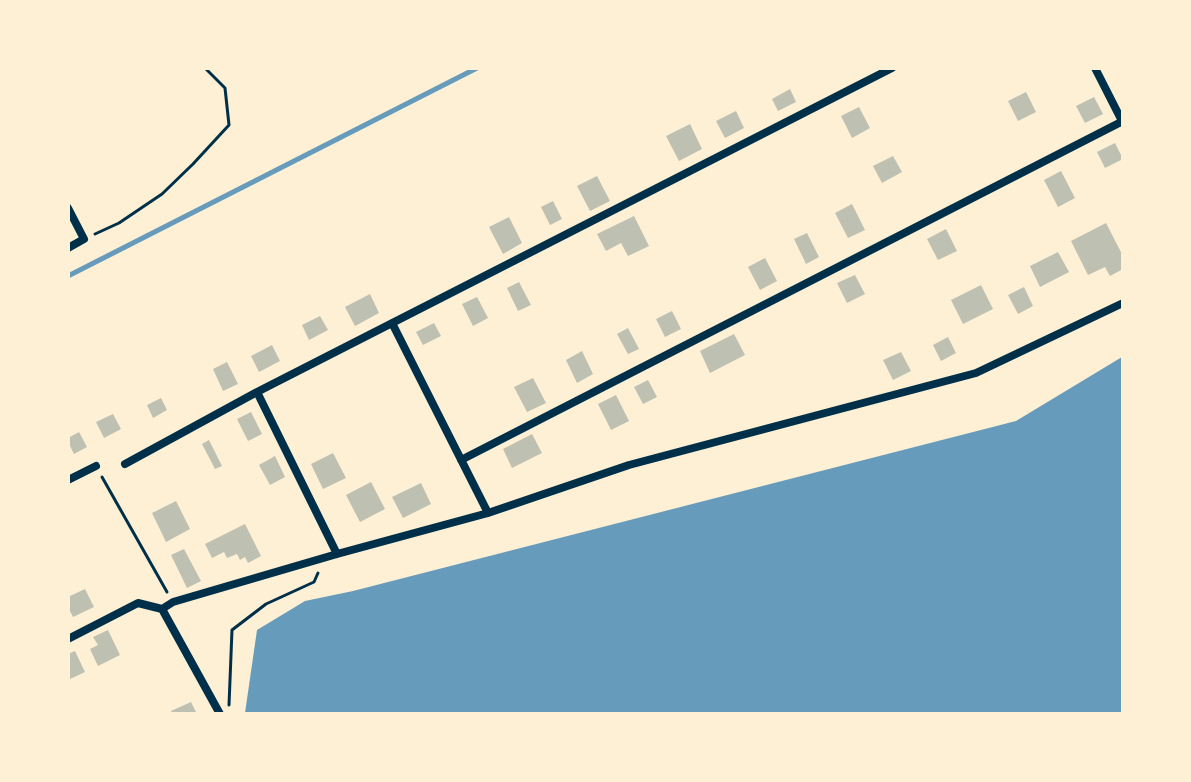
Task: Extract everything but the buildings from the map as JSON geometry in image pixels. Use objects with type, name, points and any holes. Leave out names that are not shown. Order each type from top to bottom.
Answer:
[{"type":"street","points":[[125,464],[257,392],[892,68]]},
{"type":"street","points":[[461,460],[1123,122],[1095,68]]},
{"type":"street","points":[[68,208],[84,239],[68,248]]},
{"type":"street","points":[[68,639],[138,603],[162,609],[173,602],[488,513],[629,465],[976,373],[1123,303]]},
{"type":"street","points":[[392,323],[488,513]]},
{"type":"street","points":[[257,392],[337,554]]},
{"type":"street","points":[[68,480],[96,466]]},
{"type":"street","points":[[162,609],[220,714]]},
{"type":"path","points":[[84,239],[119,223],[162,194],[229,125],[225,88],[205,68]]},
{"type":"path","points":[[96,466],[173,602]]},
{"type":"path","points":[[230,714],[232,630],[266,604],[314,582],[325,558]]},
{"type":"water","points":[[1122,357],[1123,714],[245,713],[257,630],[305,601],[1016,421]]},
{"type":"waterway","points":[[68,276],[477,68]]}]
